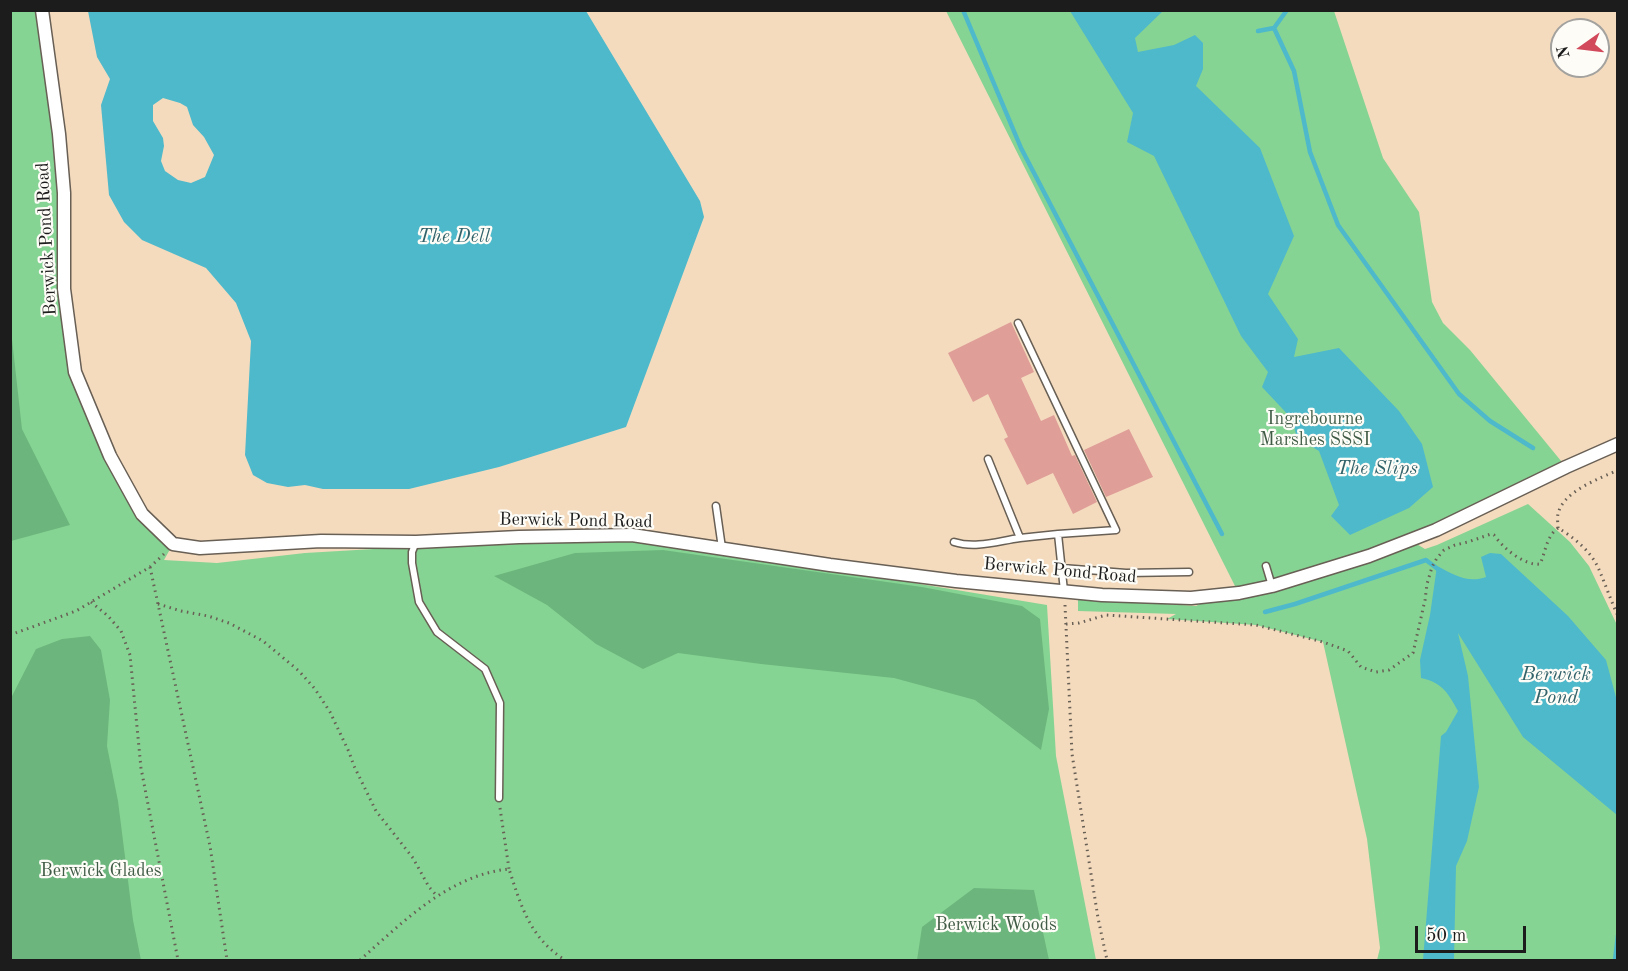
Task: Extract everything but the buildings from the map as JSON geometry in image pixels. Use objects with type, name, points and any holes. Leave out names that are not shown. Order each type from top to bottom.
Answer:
[{"type":"street","name":"Berwick Pond Road","points":[[42,10],[59,134],[64,193],[64,289],[75,372],[110,456],[142,514],[173,544],[201,548],[321,540],[416,542],[632,535],[830,565],[956,581],[1102,595],[1191,598],[1239,593],[1272,586],[1369,556],[1436,530],[1617,444]]},
{"type":"lane","points":[[954,542],[979,545],[1020,537],[1116,530],[1018,323]]},
{"type":"lane","points":[[988,459],[1020,537]]},
{"type":"lane","points":[[716,506],[723,548]]},
{"type":"lane","points":[[1058,534],[1064,591]]},
{"type":"lane","points":[[416,542],[412,552],[412,563],[419,602],[437,632],[484,669],[500,703],[499,798]]},
{"type":"lane","points":[[1266,566],[1272,586]]},
{"type":"lane","points":[[1062,568],[1126,573],[1189,572]]},
{"type":"path","points":[[1558,528],[1558,513],[1565,500],[1584,486],[1617,470]]},
{"type":"path","points":[[1558,528],[1587,550],[1599,569],[1617,616]]},
{"type":"path","points":[[1066,624],[1079,623],[1106,615],[1256,625],[1323,642],[1348,651],[1361,667],[1376,672],[1389,670],[1413,653],[1432,567],[1444,550],[1491,534],[1512,554],[1535,565],[1540,564],[1546,542],[1553,531],[1558,528]]},
{"type":"path","points":[[10,635],[91,602],[150,567],[173,544]]},
{"type":"path","points":[[150,567],[210,846],[226,960]]},
{"type":"path","points":[[1064,591],[1072,754],[1098,918],[1107,960]]},
{"type":"path","points":[[91,602],[121,631],[130,655],[141,768],[178,960]]},
{"type":"path","points":[[158,604],[229,623],[263,641],[298,671],[315,689],[330,712],[376,811],[413,858],[429,887],[437,896]]},
{"type":"path","points":[[499,798],[509,869],[522,908],[532,930],[542,942],[565,960]]},
{"type":"path","points":[[360,960],[437,896],[468,879],[493,870],[509,869]]},
{"type":"green space","name":"Berwick Glades","points":[[10,11],[42,11],[51,79],[64,289],[75,372],[142,514],[173,544],[164,560],[217,563],[305,553],[425,546],[519,537],[657,543],[745,555],[1047,605],[1056,756],[1096,960],[11,960]]},
{"type":"green space","name":"Ingrebourne Marshes SSSI","points":[[946,11],[1334,11],[1383,158],[1419,212],[1432,302],[1443,323],[1470,350],[1566,467],[1410,540],[1425,549],[1528,504],[1570,542],[1589,566],[1617,625],[1617,960],[1377,960],[1380,948],[1367,839],[1323,642],[1256,625],[1167,619],[1176,614],[1078,611],[1078,598],[1196,606],[1235,586]]},
{"type":"green space","points":[[11,330],[22,429],[70,525],[11,541]]},
{"type":"green space","points":[[663,550],[922,587],[1022,606],[1040,619],[1049,709],[1041,750],[975,700],[894,678],[678,653],[643,669],[596,644],[547,605],[494,576],[575,553]]},
{"type":"green space","name":"Berwick Glades","points":[[90,636],[101,650],[110,700],[107,746],[118,801],[133,920],[141,960],[11,960],[11,698],[36,649],[62,639]]},
{"type":"green space","name":"Berwick Woods","points":[[974,888],[1034,890],[1049,960],[917,960],[922,927]]},
{"type":"water","name":"The Dell","points":[[88,11],[586,11],[700,201],[704,217],[626,427],[499,467],[409,489],[323,489],[305,485],[288,487],[267,483],[253,475],[245,455],[251,341],[236,303],[206,268],[142,240],[124,222],[109,195],[101,105],[110,79],[97,57]],"holes":[[[163,98],[187,107],[193,125],[204,137],[214,155],[205,177],[191,183],[178,180],[165,171],[161,161],[163,138],[153,121],[153,105]]]},
{"type":"water","name":"The Slips","points":[[1070,11],[1163,11],[1135,38],[1138,52],[1174,45],[1195,35],[1203,43],[1203,69],[1196,86],[1260,148],[1294,236],[1268,294],[1298,339],[1294,357],[1339,348],[1399,411],[1422,444],[1433,487],[1409,508],[1350,535],[1331,516],[1339,505],[1319,451],[1297,438],[1292,419],[1262,387],[1268,372],[1241,336],[1154,156],[1127,142],[1133,113]]},
{"type":"water","name":"Berwick Pond","points":[[1490,553],[1501,554],[1568,616],[1606,660],[1617,701],[1617,815],[1523,737],[1458,633],[1468,676],[1479,787],[1467,841],[1456,866],[1454,960],[1423,960],[1441,736],[1446,732],[1458,711],[1440,686],[1421,678],[1420,660],[1430,615],[1437,566],[1467,579],[1479,579],[1486,577],[1481,557]]},
{"type":"waterway","points":[[963,10],[1021,148],[1222,534]]},
{"type":"waterway","points":[[1258,31],[1274,28],[1287,10]]},
{"type":"waterway","points":[[1274,28],[1294,71],[1310,152],[1338,225],[1459,394],[1490,421],[1533,448]]},
{"type":"waterway","points":[[1265,612],[1426,560],[1439,570]]},
{"type":"waterway","points":[[1615,960],[1618,935]]}]
